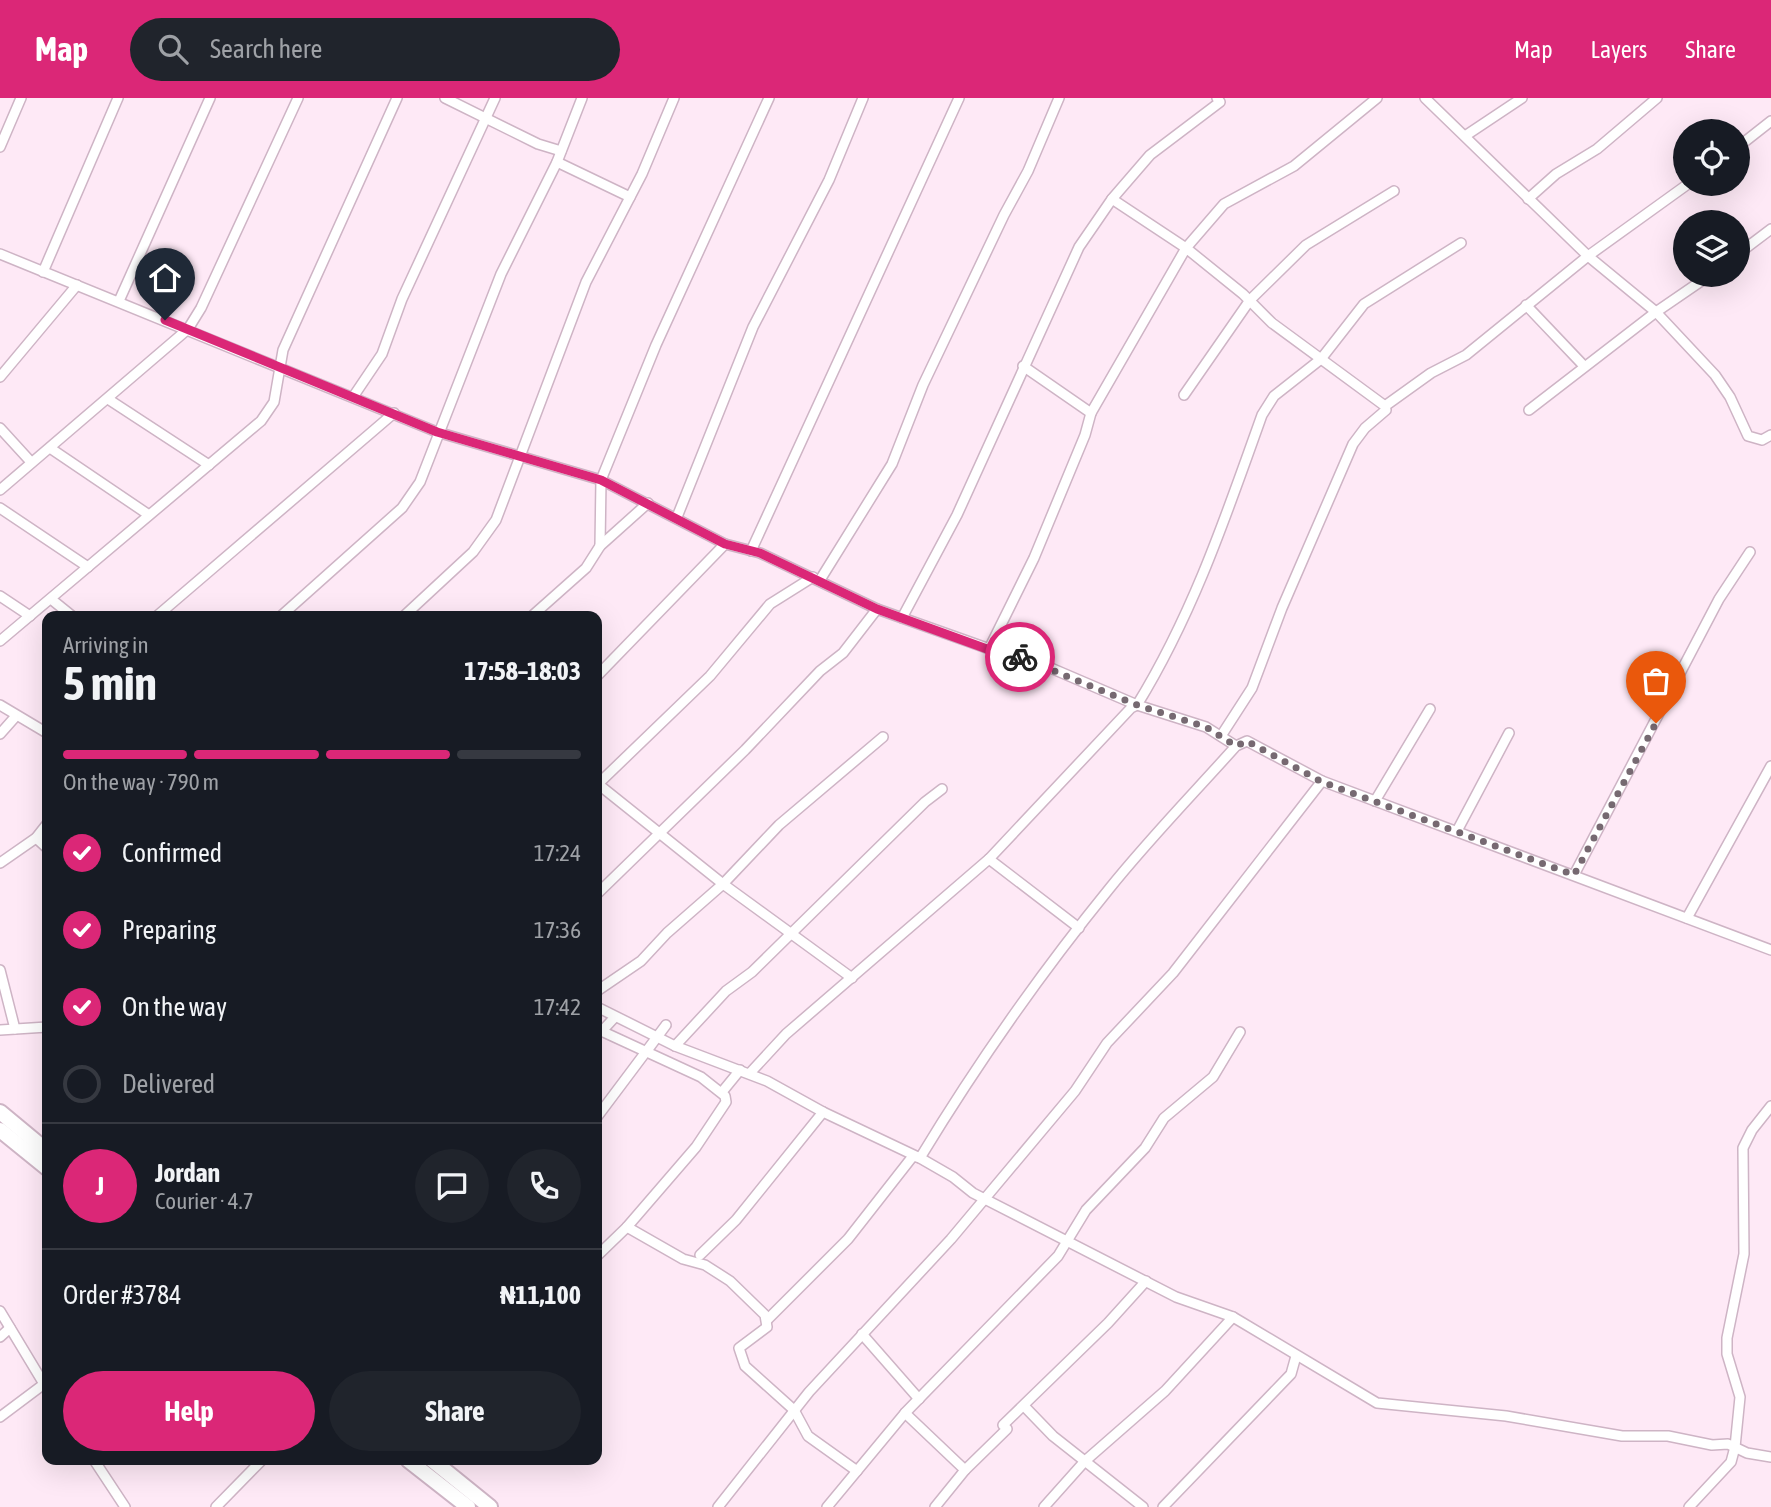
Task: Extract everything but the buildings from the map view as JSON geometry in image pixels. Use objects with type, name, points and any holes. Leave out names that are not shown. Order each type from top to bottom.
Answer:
[{"type":"highway","points":[[0,1112],[42,1148]]},
{"type":"highway","points":[[0,1130],[42,1164]]},
{"type":"highway","points":[[414,1465],[468,1507]]},
{"type":"highway","points":[[438,1465],[490,1507]]},
{"type":"street","points":[[0,147],[22,98]]},
{"type":"street","points":[[43,272],[118,98]]},
{"type":"street","points":[[119,301],[210,98]]},
{"type":"street","points":[[0,490],[188,329],[201,308],[298,98]]},
{"type":"street","points":[[0,642],[261,421],[274,402],[282,370],[283,350],[288,338],[397,98]]},
{"type":"street","points":[[445,98],[486,120],[561,151]]},
{"type":"street","points":[[353,397],[382,354],[402,299],[495,98]]},
{"type":"street","points":[[287,611],[402,508],[419,482],[501,274],[557,162],[582,98]]},
{"type":"street","points":[[409,611],[473,552],[496,520],[586,282],[630,197],[674,98]]},
{"type":"street","points":[[600,546],[601,480],[656,345],[769,98]]},
{"type":"street","points":[[677,517],[753,327],[829,180],[863,98]]},
{"type":"street","points":[[751,551],[959,98]]},
{"type":"street","points":[[602,780],[710,676],[770,604],[816,579],[892,464],[923,385],[1004,215],[1028,171],[1059,98]]},
{"type":"street","points":[[989,649],[1034,558],[1085,435],[1091,413],[1186,248],[1224,204],[1294,166],[1377,98]]},
{"type":"street","points":[[1425,98],[1588,256],[1656,312],[1715,374],[1730,397],[1748,436],[1762,440],[1771,435]]},
{"type":"street","points":[[1465,136],[1522,98]]},
{"type":"street","points":[[1528,198],[1556,174],[1597,149],[1657,98]]},
{"type":"street","points":[[902,618],[957,515],[1079,247],[1112,199],[1150,155],[1222,99]]},
{"type":"street","points":[[1750,137],[1771,121]]},
{"type":"street","points":[[557,162],[630,197]]},
{"type":"street","points":[[1184,395],[1250,300],[1306,245],[1394,191]]},
{"type":"street","points":[[1221,736],[1252,688],[1282,608],[1353,444],[1365,428],[1386,410],[1385,406],[1431,373],[1466,355],[1588,256],[1673,195]]},
{"type":"street","points":[[1112,199],[1186,248],[1250,300],[1272,323],[1385,406]]},
{"type":"street","points":[[1750,245],[1771,229]]},
{"type":"street","points":[[750,1073],[786,1034],[989,859],[1131,708],[1137,705],[1167,656],[1209,566],[1262,415],[1274,396],[1321,359],[1364,304],[1461,243]]},
{"type":"street","points":[[0,254],[437,432],[601,480],[725,544],[751,551],[877,609],[989,649],[1025,657],[1137,705],[1206,727],[1236,746]]},
{"type":"street","points":[[0,377],[77,285]]},
{"type":"street","points":[[1529,410],[1692,287]]},
{"type":"street","points":[[1526,305],[1584,366]]},
{"type":"street","points":[[1023,366],[1091,413]]},
{"type":"street","points":[[108,399],[209,465]]},
{"type":"street","points":[[163,611],[394,413]]},
{"type":"street","points":[[0,428],[31,463]]},
{"type":"street","points":[[50,448],[149,515]]},
{"type":"street","points":[[539,611],[586,568],[600,546],[648,503]]},
{"type":"street","points":[[0,508],[88,567]]},
{"type":"street","points":[[602,671],[725,544]]},
{"type":"street","points":[[1574,875],[1719,599],[1751,552]]},
{"type":"street","points":[[0,596],[30,616]]},
{"type":"street","points":[[51,599],[66,611]]},
{"type":"street","points":[[602,889],[745,750],[820,671],[843,653],[877,609]]},
{"type":"street","points":[[0,705],[42,730]]},
{"type":"street","points":[[1375,801],[1430,709]]},
{"type":"street","points":[[0,734],[16,716]]},
{"type":"street","points":[[1457,831],[1509,733]]},
{"type":"street","points":[[602,988],[641,961],[667,933],[723,884],[779,825],[883,737]]},
{"type":"street","points":[[920,1158],[990,1047],[1079,928],[1154,836],[1236,746],[1247,741],[1322,782],[1771,950]]},
{"type":"street","points":[[1687,918],[1771,766]]},
{"type":"street","points":[[718,1507],[794,1410],[951,1239],[1075,1091],[1107,1043],[1173,973],[1322,782]]},
{"type":"street","points":[[602,789],[723,884],[852,978]]},
{"type":"street","points":[[675,1046],[726,991],[793,933],[925,802],[942,789]]},
{"type":"street","points":[[0,863],[36,838],[42,830]]},
{"type":"street","points":[[36,838],[42,843]]},
{"type":"street","points":[[989,859],[1079,928]]},
{"type":"street","points":[[0,970],[15,1029]]},
{"type":"street","points":[[602,1010],[675,1046],[750,1073],[823,1112],[920,1158],[983,1198],[1146,1281],[1184,1300],[1233,1317],[1377,1403],[1506,1416],[1622,1436],[1668,1436],[1735,1447],[1747,1453],[1771,1457]]},
{"type":"street","points":[[602,1028],[615,1017]]},
{"type":"street","points":[[646,1052],[666,1025]]},
{"type":"street","points":[[602,1105],[666,1025]]},
{"type":"street","points":[[602,1110],[666,1025]]},
{"type":"street","points":[[0,1030],[42,1027]]},
{"type":"street","points":[[602,1032],[701,1077],[722,1092],[726,1102],[696,1147],[627,1227],[602,1251]]},
{"type":"street","points":[[827,1507],[905,1413],[982,1331],[1040,1276],[1070,1241],[1086,1210],[1145,1148],[1164,1118],[1182,1106],[1213,1077],[1240,1032]]},
{"type":"street","points":[[646,1052],[656,1036]]},
{"type":"street","points":[[722,1092],[740,1070]]},
{"type":"street","points":[[1689,1507],[1731,1462],[1735,1447],[1740,1397],[1727,1354],[1727,1338],[1744,1254],[1743,1148],[1752,1130],[1771,1106]]},
{"type":"street","points":[[701,1255],[736,1220],[823,1112]]},
{"type":"street","points":[[857,1471],[808,1436],[794,1410],[755,1376],[738,1353],[743,1345],[764,1332],[767,1320],[848,1239],[913,1156],[920,1158]]},
{"type":"street","points":[[627,1227],[683,1259],[713,1270],[730,1282],[767,1320]]},
{"type":"street","points":[[935,1507],[1024,1406],[1146,1281]]},
{"type":"street","points":[[0,1311],[42,1380]]},
{"type":"street","points":[[1044,1507],[1085,1461],[1165,1391],[1233,1317]]},
{"type":"street","points":[[0,1337],[10,1328]]},
{"type":"street","points":[[862,1335],[919,1399]]},
{"type":"street","points":[[1163,1507],[1292,1374],[1296,1356]]},
{"type":"street","points":[[0,1417],[42,1389]]},
{"type":"street","points":[[1024,1406],[1085,1461],[1143,1507]]},
{"type":"street","points":[[905,1413],[965,1470]]},
{"type":"street","points":[[97,1465],[125,1507]]},
{"type":"street","points":[[216,1507],[257,1465]]},
{"type":"way so far","points":[[1020,657],[1137,705],[1206,727],[1236,746],[1247,741],[1322,782],[1574,875],[1656,723]]},
{"type":"route","points":[[165,320],[437,432],[601,480],[725,544],[760,553],[877,609],[998,653],[1020,657]]}]
